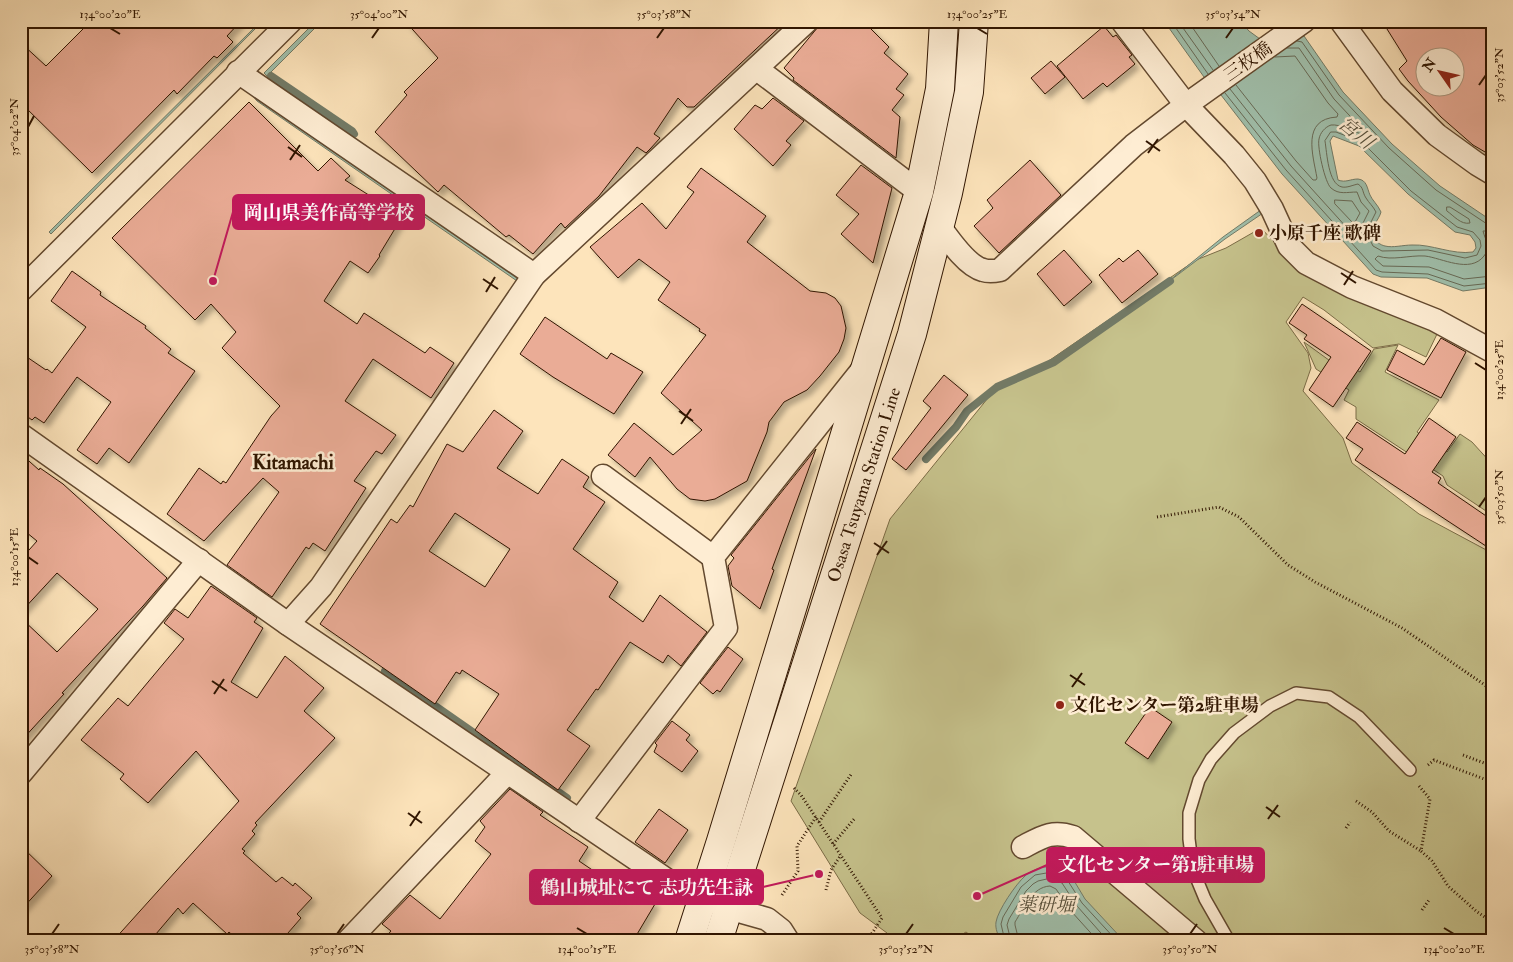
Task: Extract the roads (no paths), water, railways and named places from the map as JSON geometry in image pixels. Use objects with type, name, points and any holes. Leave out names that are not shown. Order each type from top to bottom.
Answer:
[{"type":"main road","name":"Osasa Tsuyama Station Line","points":[[689,941],[919,192],[940,89],[944,21]]},
{"type":"main road","name":"Osasa Tsuyama Station Line","points":[[718,941],[912,334],[940,228],[969,92],[974,21]]},
{"type":"street","points":[[21,290],[291,21]]},
{"type":"street","points":[[288,624],[321,587],[534,275],[807,21]]},
{"type":"street","points":[[1122,21],[1188,104],[1255,181],[1272,209],[1288,246],[1306,263],[1352,287],[1435,320],[1492,351]]},
{"type":"street","name":"三枚橋","points":[[940,228],[960,253],[975,267],[984,270],[1000,270],[1134,145],[1304,21]]},
{"type":"street","points":[[1341,21],[1392,91],[1437,135],[1492,173]]},
{"type":"street","points":[[757,69],[919,192]]},
{"type":"street","points":[[238,72],[534,275]]},
{"type":"street","points":[[713,557],[866,365]]},
{"type":"street","points":[[21,435],[288,624],[579,822],[670,882],[728,908],[767,919],[781,930],[788,941]]},
{"type":"street","points":[[579,822],[726,628],[713,557],[602,476]]},
{"type":"street","points":[[21,773],[199,560]]},
{"type":"street","points":[[348,941],[507,773]]},
{"type":"street","points":[[1023,847],[1052,833],[1062,833],[1073,837],[1196,941]]},
{"type":"lane","points":[[1229,941],[1205,899],[1193,870],[1189,839],[1189,813],[1199,780],[1211,759],[1234,733],[1270,706],[1296,693],[1329,697],[1359,717],[1410,770]]},
{"type":"water","points":[[263,21],[51,234],[49,232]]},
{"type":"water","points":[[316,21],[322,21],[267,76],[264,73]]},
{"type":"water","name":"宮川","points":[[1164,21],[1240,21],[1260,39],[1304,36],[1343,92],[1392,144],[1440,186],[1492,221],[1492,287],[1463,291],[1427,278],[1381,277],[1373,274],[1282,174],[1221,95],[1204,77]],"holes":[[[1333,136],[1359,146],[1408,194],[1455,232],[1470,235],[1475,242],[1476,248],[1473,252],[1457,252],[1420,245],[1388,247],[1378,242],[1373,230],[1381,212],[1363,181],[1358,179],[1338,180],[1330,141]]]},
{"type":"water","points":[[251,94],[518,279],[517,281],[257,101]]},
{"type":"water","points":[[1265,207],[1266,211],[1225,239],[1159,289],[1223,237]]},
{"type":"water","name":"薬研堀","points":[[1043,867],[1053,867],[1070,874],[1085,899],[1124,941],[1001,941],[996,925],[997,917],[1004,904],[1025,876],[1031,871]]},
{"type":"waterway","points":[[271,76],[354,134]]},
{"type":"waterway","points":[[926,459],[956,427],[967,411],[997,387],[1054,362],[1170,281]]},
{"type":"waterway","points":[[385,671],[567,798]]},
{"type":"place","name":"小原千座 歌碑","points":[[1259,233]]},
{"type":"place","name":"岡山県美作高等学校","points":[[213,281]]},
{"type":"place","name":"文化センター第2駐車場","points":[[1060,705]]},
{"type":"place","name":"鶴山城址にて 志功先生詠","points":[[819,874]]},
{"type":"place","name":"文化センター第1駐車場","points":[[977,896]]},
{"type":"district","name":"Kitamachi","points":[[293,462]]}]
